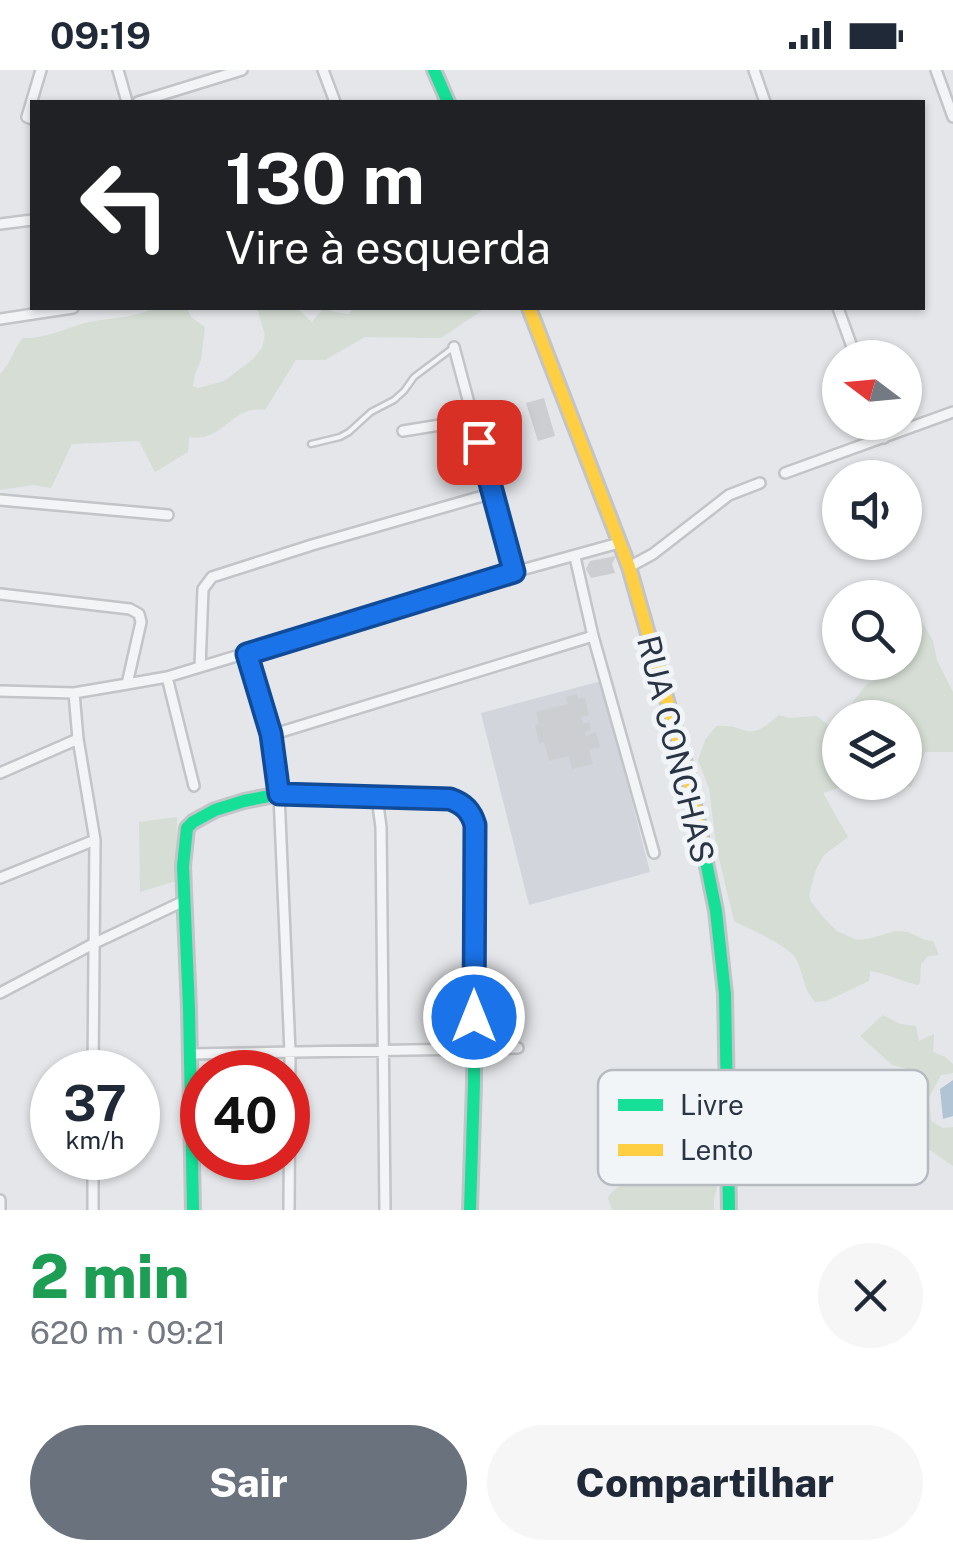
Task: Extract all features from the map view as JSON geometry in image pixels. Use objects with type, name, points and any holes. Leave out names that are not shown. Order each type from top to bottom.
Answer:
[{"type":"street","points":[[34,100],[41,70]]},
{"type":"street","points":[[118,70],[126,100]]},
{"type":"street","points":[[144,100],[221,73],[242,70]]},
{"type":"street","points":[[323,70],[334,100]]},
{"type":"street","points":[[434,70],[447,100]]},
{"type":"street","points":[[754,70],[764,100]]},
{"type":"street","points":[[936,70],[953,118]]},
{"type":"street","points":[[0,224],[30,220]]},
{"type":"street","points":[[0,319],[60,310]]},
{"type":"street","name":"RUA CONCHAS","points":[[530,310],[629,567],[686,767],[716,912],[726,1070]]},
{"type":"street","points":[[839,310],[850,340]]},
{"type":"street","points":[[454,346],[514,572]]},
{"type":"street","points":[[922,424],[953,412]]},
{"type":"street","points":[[404,430],[472,416]]},
{"type":"street","points":[[785,473],[878,440]]},
{"type":"street","points":[[629,567],[653,554],[729,495],[760,483]]},
{"type":"street","points":[[200,667],[203,589],[212,577],[493,493]]},
{"type":"street","points":[[0,500],[168,515]]},
{"type":"street","points":[[0,692],[74,693],[167,677],[620,543]]},
{"type":"street","points":[[575,557],[654,853]]},
{"type":"street","points":[[0,594],[136,611],[141,622],[128,684]]},
{"type":"street","points":[[271,734],[593,636]]},
{"type":"street","points":[[247,654],[271,734],[279,794],[290,1050]]},
{"type":"street","points":[[167,677],[194,786]]},
{"type":"street","points":[[74,693],[95,840],[93,1050]]},
{"type":"street","points":[[0,774],[78,739]]},
{"type":"street","points":[[191,1050],[184,901],[186,832],[193,820],[256,796],[279,794],[440,798],[459,802],[475,825],[470,1210]]},
{"type":"street","points":[[377,798],[385,1210]]},
{"type":"street","points":[[0,878],[95,840]]},
{"type":"street","points":[[0,992],[184,901]]},
{"type":"street","points":[[310,1052],[518,1048]]},
{"type":"street","points":[[93,1180],[93,1210]]},
{"type":"street","points":[[193,1180],[193,1210]]},
{"type":"street","points":[[289,1180],[289,1210]]},
{"type":"street","name":"RUA CONCHAS","points":[[728,1185],[729,1210]]},
{"type":"street","points":[[0,1200],[0,1210]]},
{"type":"lane","points":[[311,444],[349,432],[371,412],[394,400],[414,376],[454,346]]},
{"type":"shaded area","points":[[188,310],[205,327],[193,386],[198,388],[224,381],[262,348],[265,335],[258,310],[299,310],[312,322],[322,310],[349,314],[352,310],[482,310],[441,338],[365,337],[325,360],[296,360],[265,410],[244,412],[212,434],[189,437],[188,452],[155,472],[139,441],[72,444],[51,488],[33,485],[0,490],[0,374],[23,338],[145,312]]},
{"type":"shaded area","points":[[922,622],[953,692],[953,752],[925,752],[922,760],[922,700],[854,700],[867,684],[876,680],[922,680]]},
{"type":"shaded area","points":[[601,681],[650,872],[529,905],[481,713]]},
{"type":"shaded area","points":[[779,715],[817,716],[822,720],[822,800],[827,800],[848,837],[824,855],[816,869],[809,895],[811,902],[837,931],[857,940],[895,931],[933,941],[939,955],[928,956],[921,964],[918,985],[870,971],[869,981],[826,1001],[815,1002],[792,954],[735,922],[716,845],[709,788],[698,760],[705,740],[716,726],[753,731]]},
{"type":"shaded area","points":[[177,817],[176,881],[140,892],[139,822]]},
{"type":"shaded area","points":[[883,1015],[900,1024],[916,1026],[919,1041],[934,1034],[933,1052],[953,1064],[953,1073],[941,1075],[929,1097],[931,1121],[943,1128],[953,1127],[953,1166],[928,1150],[928,1070],[892,1065],[860,1036]]},
{"type":"shaded area","points":[[622,1185],[717,1185],[714,1210],[612,1210],[608,1197]]},
{"type":"water","points":[[953,1080],[953,1116],[943,1119],[940,1089]]},
{"type":"building","points":[[544,398],[555,436],[538,441],[526,403]]},
{"type":"building","points":[[616,556],[612,564],[615,573],[591,578],[586,569],[590,561]]},
{"type":"building","points":[[577,694],[578,699],[585,698],[589,715],[581,717],[583,724],[589,722],[591,730],[585,732],[586,736],[596,732],[600,747],[589,750],[593,764],[572,769],[569,756],[549,761],[535,725],[539,724],[536,712],[568,704],[566,697]]},
{"type":"traffic: fast","points":[[434,70],[447,100]]},
{"type":"traffic: fast","points":[[193,1210],[183,866],[187,828],[215,810],[279,794],[450,799],[473,820],[474,1084],[470,1210]]},
{"type":"traffic: fast","points":[[702,842],[716,911],[725,994],[726,1070]]},
{"type":"traffic: fast","points":[[729,1185],[729,1210]]},
{"type":"traffic: slow","points":[[530,310],[629,567],[686,767],[702,842]]},
{"type":"route","points":[[474,1017],[475,825],[467,808],[450,799],[279,794],[271,734],[247,654],[514,572],[479,442]]}]
